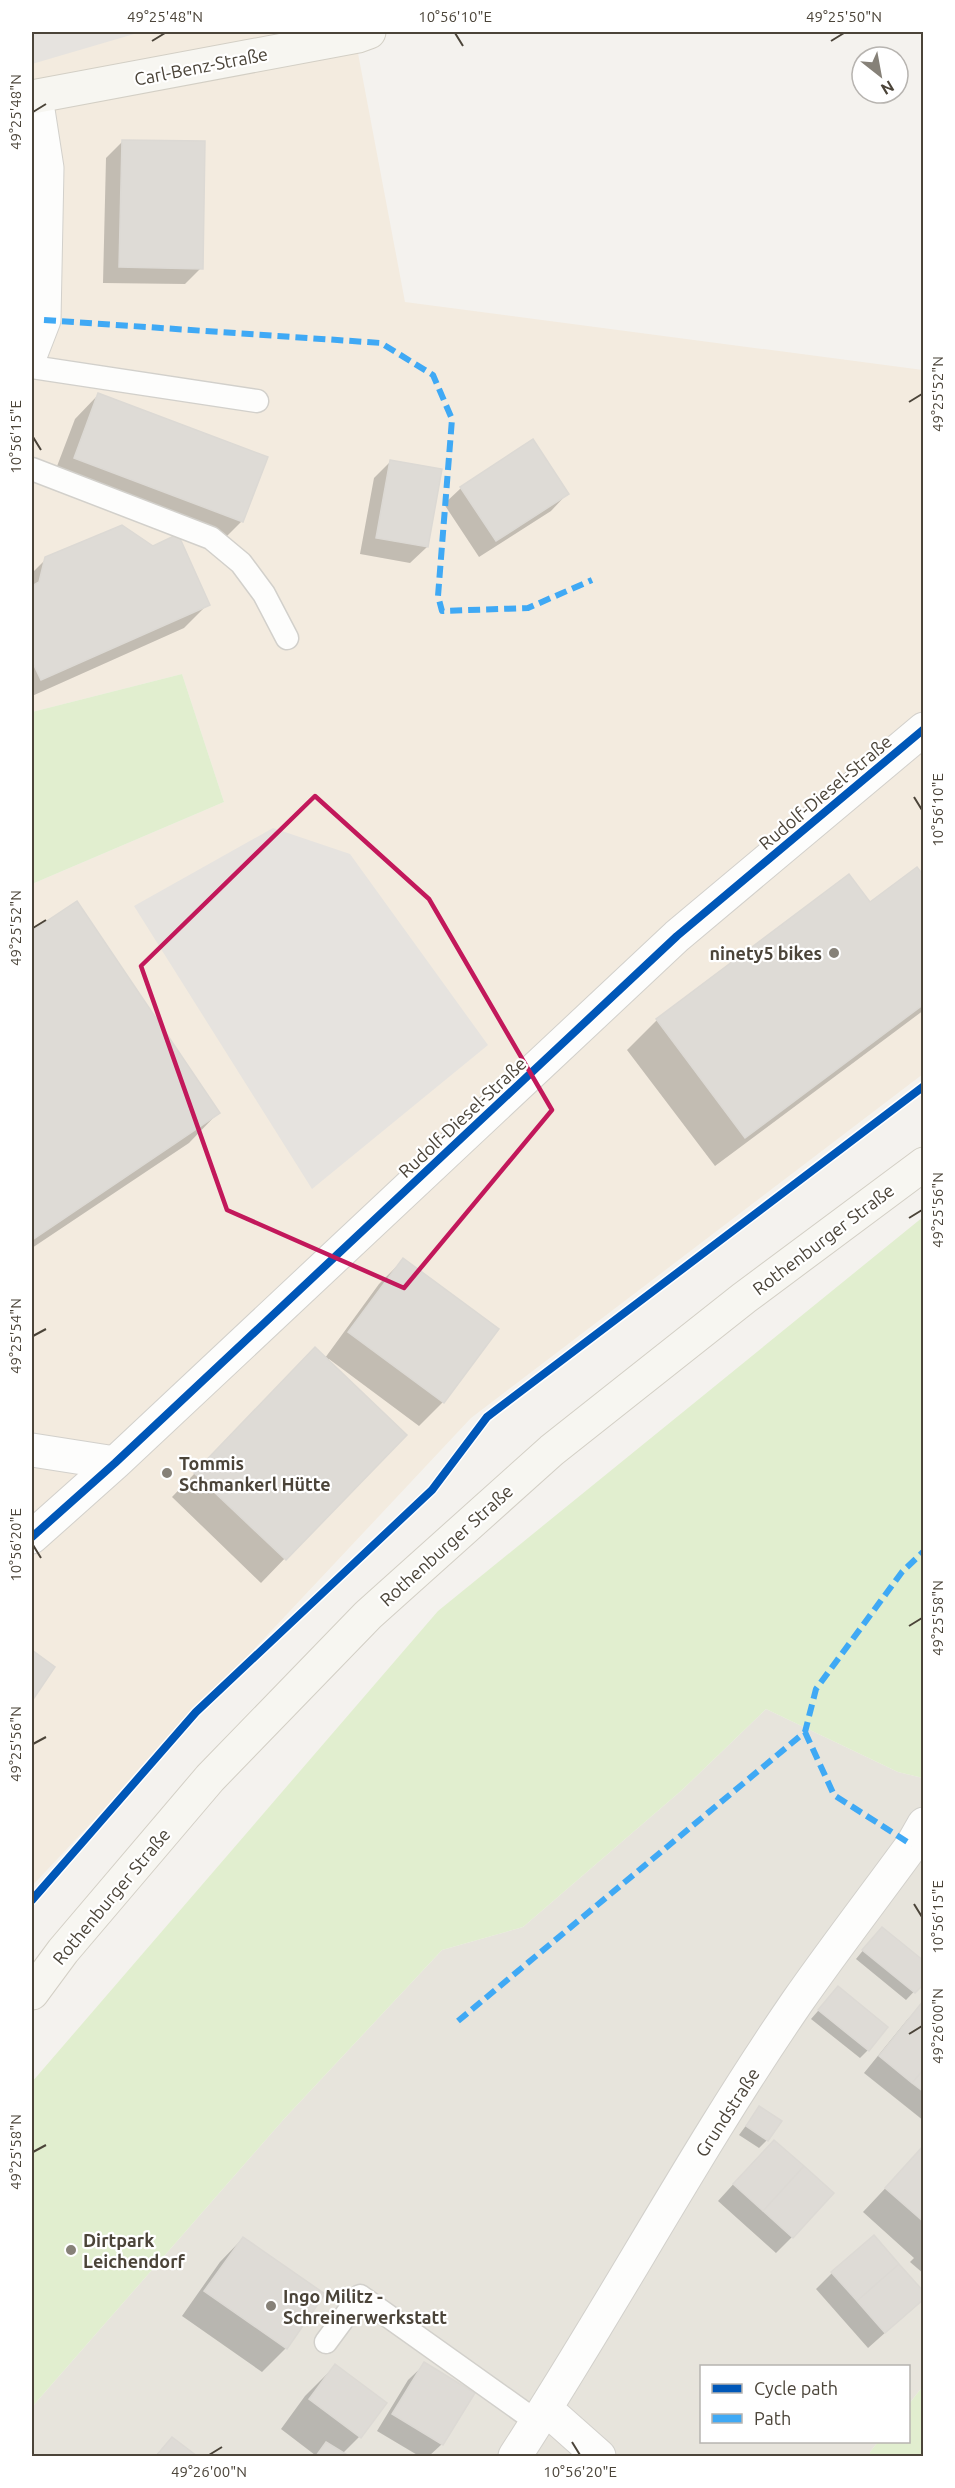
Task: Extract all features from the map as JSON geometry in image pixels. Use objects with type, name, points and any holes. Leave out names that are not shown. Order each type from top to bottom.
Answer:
[{"type":"main road","name":"Carl-Benz-Straße","points":[[34,97],[358,36],[369,32]]},
{"type":"main road","name":"Rothenburger Straße","points":[[32,1993],[63,1951],[210,1778],[368,1615],[552,1450],[744,1298],[924,1164]]},
{"type":"street","points":[[32,351],[44,320],[47,168],[34,97]]},
{"type":"street","name":"Rudolf-Diesel-Straße","points":[[32,1537],[115,1463],[677,936],[924,729]]},
{"type":"street","points":[[32,1450],[115,1463]]},
{"type":"street","name":"Grundstraße","points":[[515,2457],[695,2162],[790,2012],[912,1845],[924,1824]]},
{"type":"street","points":[[542,2415],[599,2457]]},
{"type":"lane","points":[[32,367],[257,401]]},
{"type":"lane","points":[[32,469],[211,538],[241,563],[253,578],[264,594],[286,638]]},
{"type":"lane","points":[[326,2342],[360,2296],[542,2415]]},
{"type":"highlighted area","points":[[315,796],[429,899],[552,1110],[404,1288],[227,1210],[141,966]]},
{"type":"shaded area","points":[[32,32],[354,32],[405,302],[923,370],[923,1074],[471,1418],[32,1886],[32,884],[224,802],[182,674],[32,712]]},
{"type":"shaded area","points":[[32,32],[141,32],[32,64]]},
{"type":"shaded area","points":[[273,828],[350,854],[488,1045],[312,1189],[134,906]]},
{"type":"shaded area","points":[[766,1709],[898,1772],[923,1778],[923,2386],[910,2403],[910,2365],[700,2365],[700,2443],[877,2443],[870,2452],[870,2456],[32,2456],[32,2407],[284,2119],[442,1950],[523,1927],[682,1790]]},
{"type":"green space","points":[[182,674],[224,802],[32,884],[32,712]]},
{"type":"green space","points":[[923,1217],[923,1778],[898,1772],[766,1709],[682,1790],[523,1927],[442,1950],[284,2119],[32,2407],[32,2082],[438,1611]]},
{"type":"green space","points":[[923,2386],[923,2456],[870,2456],[870,2452],[877,2443],[910,2443],[910,2403]]},
{"type":"building","points":[[122,140],[205,141],[203,269],[119,267]]},
{"type":"building","points":[[98,393],[268,457],[243,522],[74,458]]},
{"type":"building","points":[[533,439],[569,494],[496,541],[460,487]]},
{"type":"building","points":[[390,460],[442,469],[428,547],[376,538]]},
{"type":"building","points":[[122,525],[153,546],[178,534],[210,605],[41,680],[32,661],[32,586],[39,582],[45,557]]},
{"type":"building","name":"ninety5 bikes","points":[[917,867],[924,876],[924,1004],[745,1138],[656,1019],[849,874],[870,902]]},
{"type":"building","points":[[77,901],[220,1113],[32,1240],[32,931]]},
{"type":"building","points":[[403,1258],[499,1329],[444,1403],[348,1332]]},
{"type":"building","points":[[315,1347],[407,1435],[286,1560],[194,1473]]},
{"type":"building","points":[[32,1650],[55,1667],[32,1701]]},
{"type":"building","points":[[882,1927],[924,1961],[924,1984],[915,1993],[862,1950]]},
{"type":"building","points":[[838,1986],[888,2027],[869,2051],[818,2010]]},
{"type":"building","points":[[923,2001],[924,2069],[912,2083],[879,2056]]},
{"type":"building","points":[[924,2069],[924,2092],[912,2083]]},
{"type":"building","points":[[759,2106],[782,2121],[768,2141],[746,2126]]},
{"type":"building","points":[[774,2140],[804,2166],[763,2211],[733,2184]]},
{"type":"building","points":[[924,2145],[924,2222],[885,2188]]},
{"type":"building","points":[[804,2166],[834,2193],[793,2238],[763,2211]]},
{"type":"building","points":[[874,2235],[899,2264],[857,2301],[831,2272]]},
{"type":"building","points":[[243,2237],[325,2294],[287,2349],[204,2291]]},
{"type":"building","points":[[899,2264],[924,2292],[924,2299],[885,2333],[857,2301]]},
{"type":"building","points":[[424,2362],[475,2393],[443,2445],[392,2414]]},
{"type":"building","points":[[335,2364],[387,2403],[361,2438],[309,2399]]},
{"type":"building","points":[[172,2437],[197,2456],[156,2456]]},
{"type":"building","points":[[326,2442],[349,2456],[316,2456]]},
{"type":"marked path","points":[[44,320],[381,343],[433,375],[452,419],[438,596],[442,611],[528,608],[592,580]]},
{"type":"marked path","points":[[458,2021],[805,1732],[816,1689],[902,1572],[924,1551]]},
{"type":"marked path","points":[[805,1732],[834,1795],[912,1845]]},
{"type":"cycle path","points":[[32,1537],[115,1463],[677,936],[924,729]]},
{"type":"cycle path","points":[[32,1900],[196,1712],[432,1490],[487,1417],[924,1086]]},
{"type":"place","name":"ninety5 bikes","points":[[834,953]]},
{"type":"place","name":"Tommis Schmankerl Hütte","points":[[167,1473]]},
{"type":"place","name":"Dirtpark Leichendorf","points":[[71,2250]]},
{"type":"place","name":"Ingo Militz - Schreinerwerkstatt","points":[[271,2306]]}]
